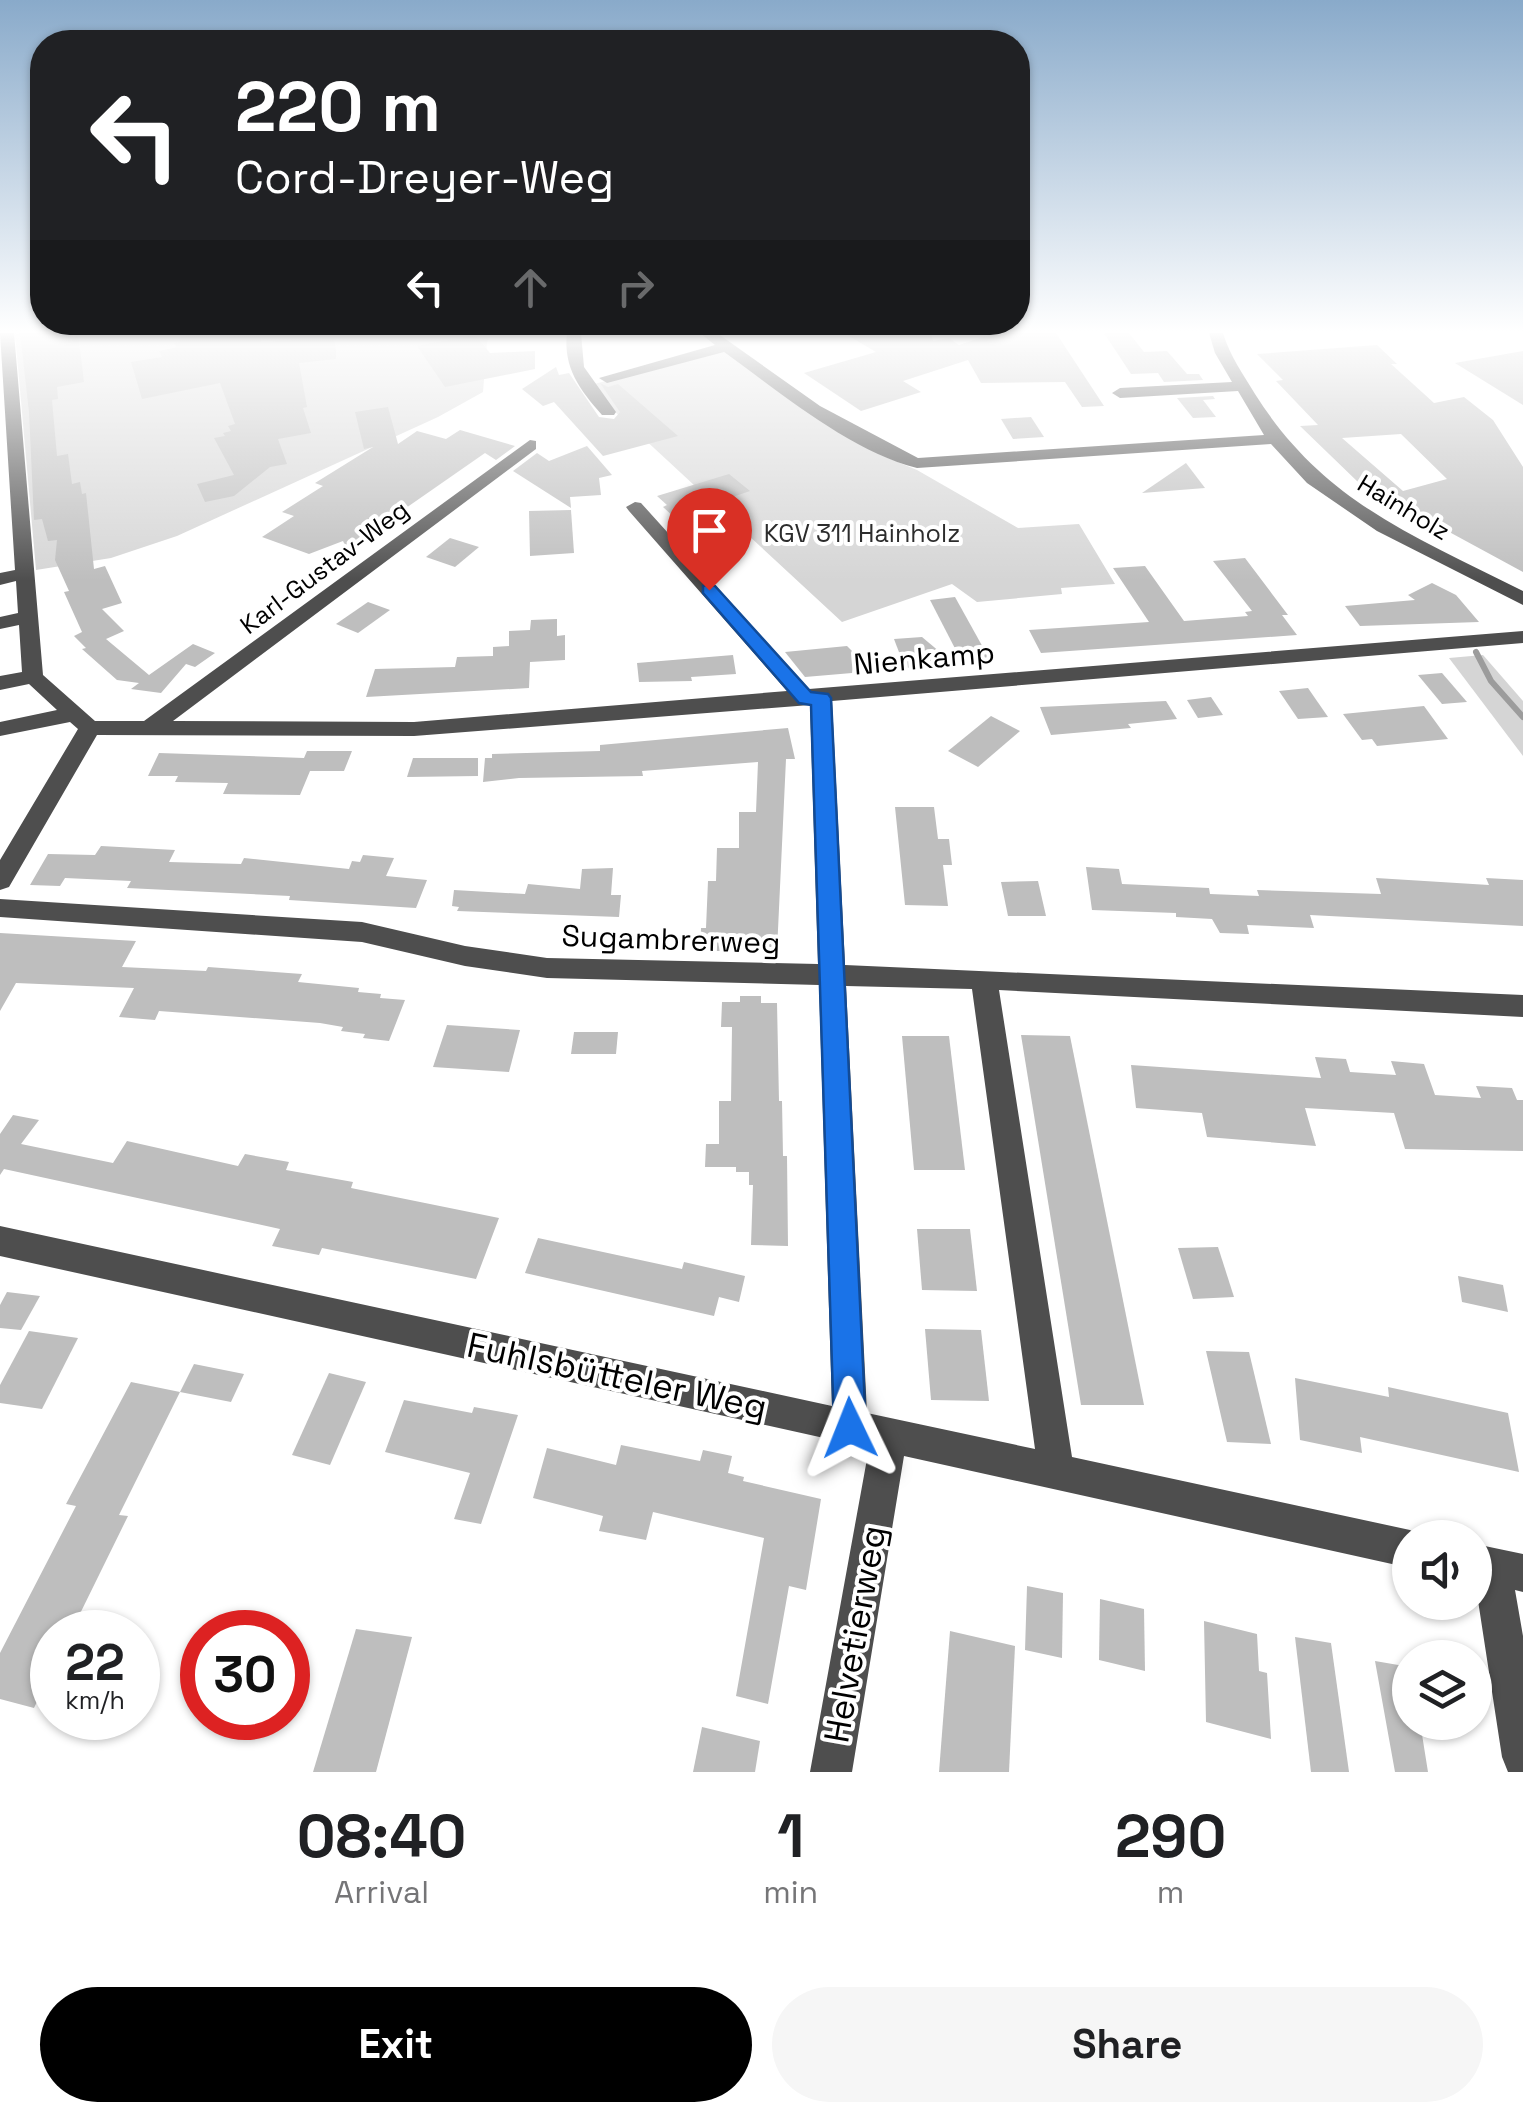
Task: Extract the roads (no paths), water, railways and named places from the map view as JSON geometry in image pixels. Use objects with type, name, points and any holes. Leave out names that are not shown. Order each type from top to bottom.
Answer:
[{"type":"street","points":[[0,881],[82,721],[33,676],[25,574],[8,486],[8,416]]},
{"type":"street","points":[[827,416],[916,463],[1275,440]]},
{"type":"street","name":"Hainholz","points":[[1260,416],[1275,440],[1313,480],[1383,527],[1523,599]]},
{"type":"street","name":"Karl-Gustav-Weg","points":[[148,728],[530,445]]},
{"type":"street","points":[[636,508],[814,698],[831,976],[850,1428]]},
{"type":"street","points":[[0,579],[25,574]]},
{"type":"street","points":[[0,623],[27,617]]},
{"type":"street","name":"Nienkamp","points":[[0,730],[82,721],[148,728],[414,729],[1523,637]]},
{"type":"street","points":[[0,684],[33,676]]},
{"type":"street","name":"Sugambrerweg","points":[[0,908],[362,932],[465,956],[547,968],[983,979],[1523,1006]]},
{"type":"street","points":[[983,979],[992,1016],[1056,1471]]},
{"type":"street","name":"Fuhlsbütteler Weg","points":[[0,1241],[1392,1545]]},
{"type":"street","name":"Helvetierweg","points":[[831,1772],[889,1437]]},
{"type":"street","points":[[1497,1568],[1523,1757]]},
{"type":"waterway","points":[[1476,652],[1491,681],[1523,717]]},
{"type":"park label","name":"KGV 311 Hainholz","points":[[862,533]]}]
